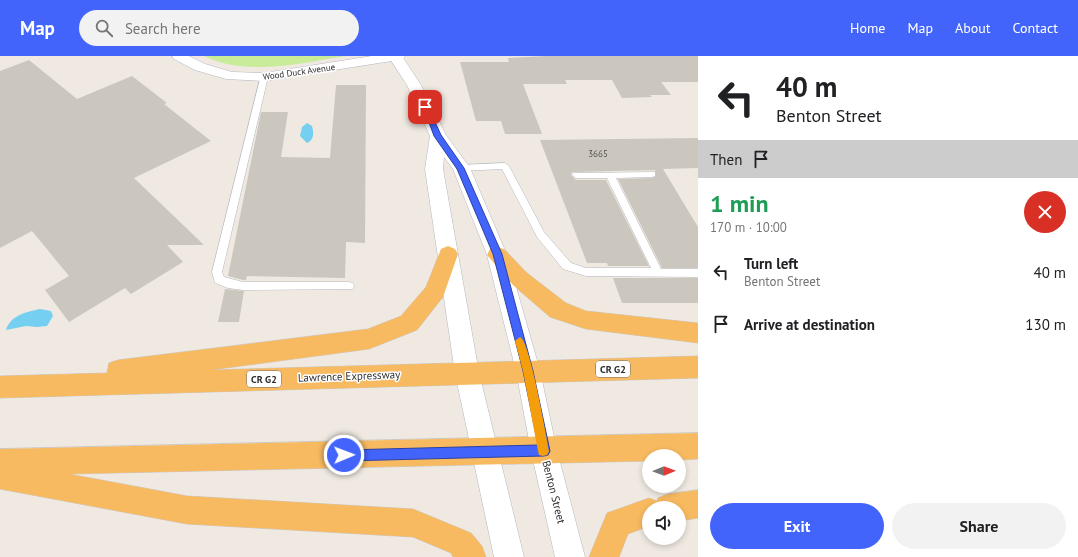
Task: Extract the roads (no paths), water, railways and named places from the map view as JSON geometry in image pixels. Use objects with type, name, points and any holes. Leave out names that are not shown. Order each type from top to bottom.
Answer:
[{"type":"highway","points":[[0,387],[369,340],[409,323],[435,291],[448,254]]},
{"type":"highway","points":[[497,254],[520,279],[558,310],[586,320],[698,332]]},
{"type":"highway","name":"Lawrence Expressway","points":[[0,387],[698,367]]},
{"type":"highway","points":[[0,462],[544,451],[698,446]]},
{"type":"highway","points":[[0,475],[187,510],[413,523],[461,543],[471,557]]},
{"type":"highway","points":[[686,506],[698,504]]},
{"type":"highway","points":[[604,557],[617,523],[642,514]]},
{"type":"street","name":"Wood Duck Avenue","points":[[179,56],[200,67],[231,76],[264,77],[396,56]]},
{"type":"street","name":"Benton Street","points":[[396,56],[414,85],[438,136],[461,168],[497,254],[528,371],[544,451],[570,557]]},
{"type":"street","points":[[438,136],[434,169],[467,373],[509,557]]},
{"type":"lane","points":[[264,77],[217,272],[219,280],[228,284],[243,286],[349,286]]},
{"type":"lane","points":[[461,168],[505,166],[540,234],[567,266],[586,272],[698,273]]},
{"type":"lane","points":[[576,175],[652,174]]},
{"type":"lane","points":[[610,175],[658,273]]},
{"type":"water","points":[[307,123],[312,126],[313,134],[311,140],[307,143],[300,136],[302,127]]},
{"type":"water","points":[[40,309],[51,311],[53,316],[47,326],[26,326],[6,330],[11,321],[15,318],[24,313]]}]
